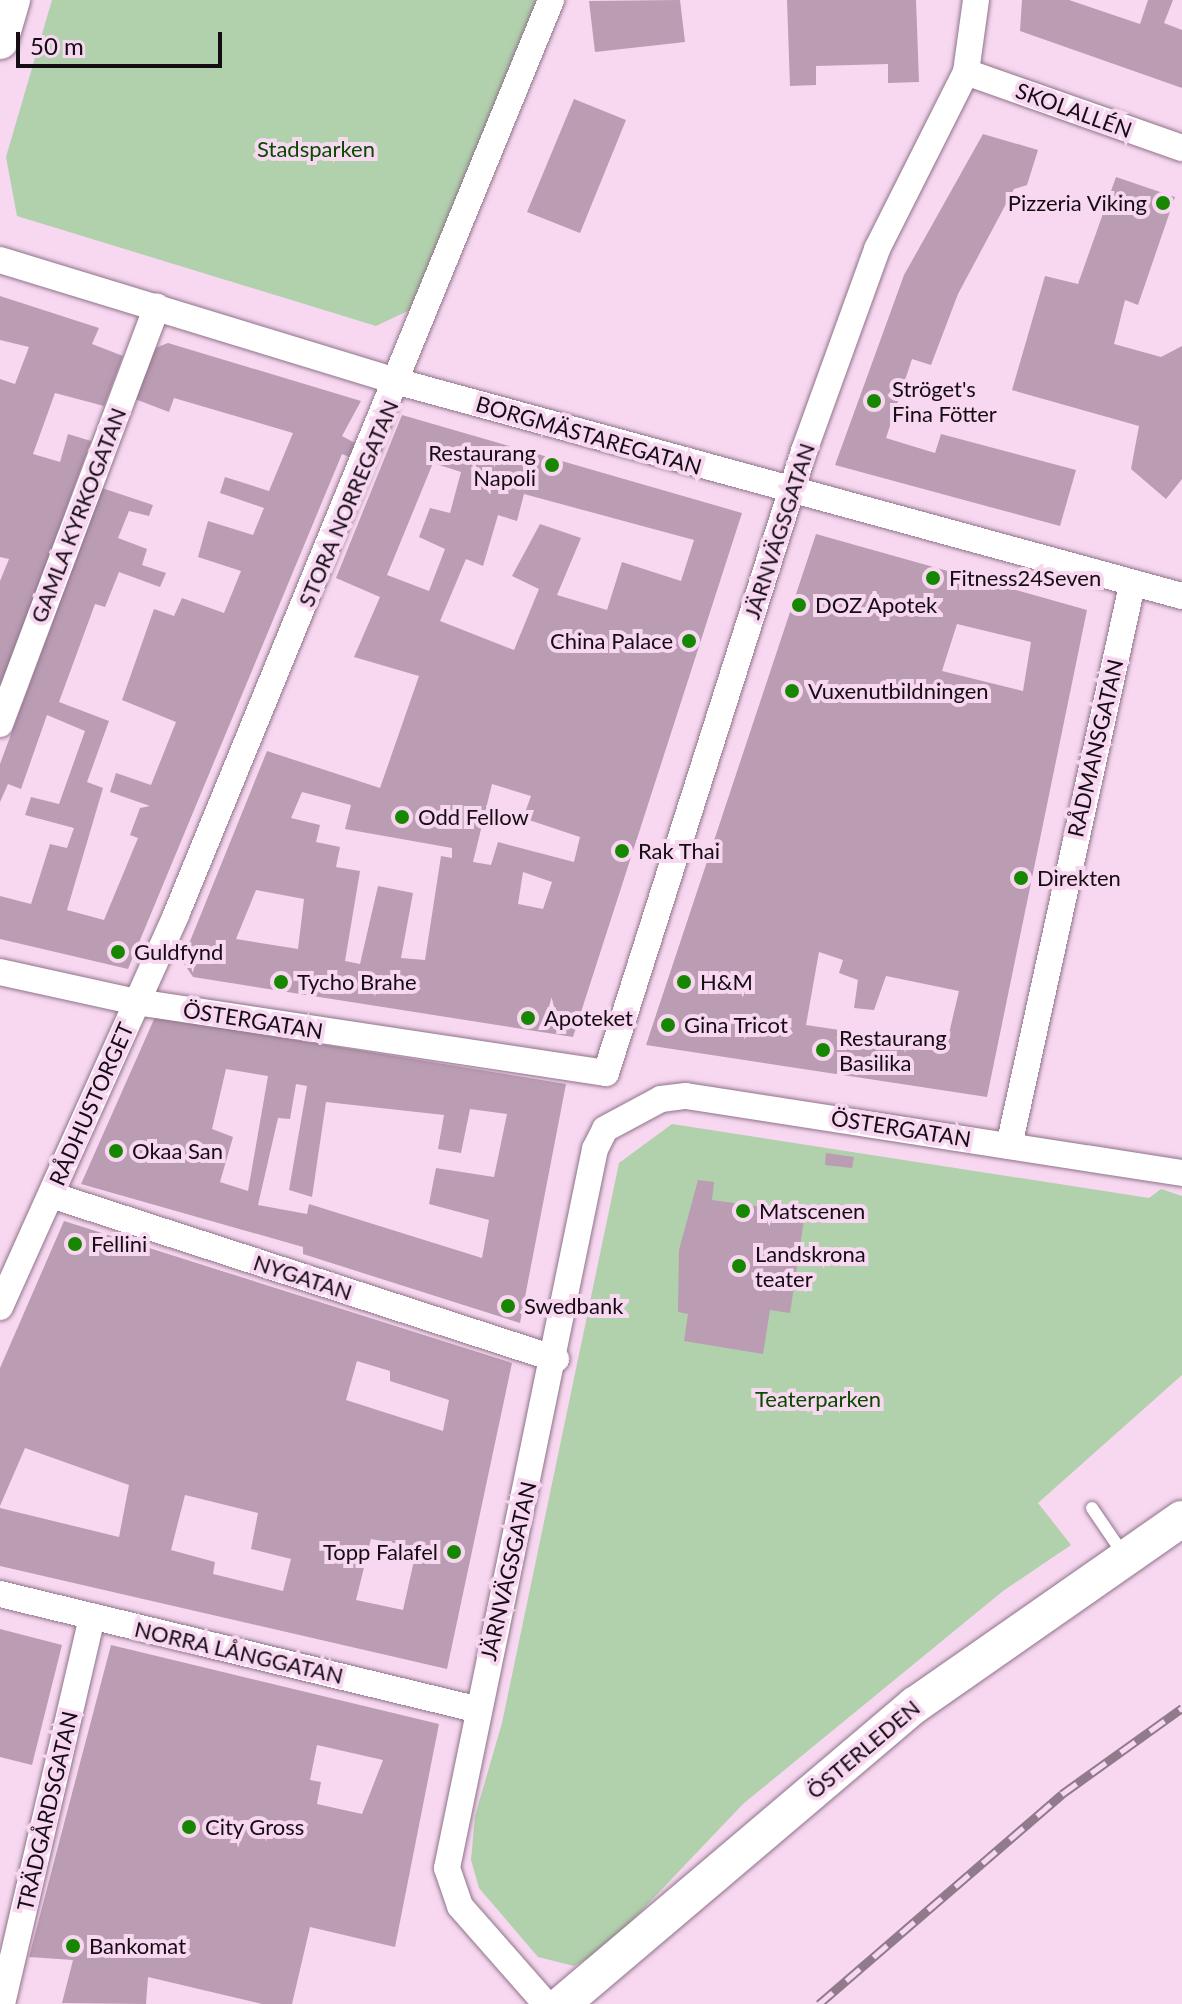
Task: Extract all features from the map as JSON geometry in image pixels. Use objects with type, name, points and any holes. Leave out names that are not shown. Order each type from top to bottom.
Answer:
[{"type":"street","points":[[0,41],[12,0]]},
{"type":"street","name":"STORA NORREGATAN","points":[[137,1002],[399,382],[551,0]]},
{"type":"street","name":"JÄRNVÄGSGATAN","points":[[606,1073],[792,492],[877,249],[966,72],[976,0]]},
{"type":"street","name":"SKOLALLÉN","points":[[966,72],[1182,148]]},
{"type":"street","name":"BORGMÄSTAREGATAN","points":[[0,260],[399,382],[1132,585],[1182,596]]},
{"type":"street","name":"GAMLA KYRKOGATAN","points":[[0,724],[157,307]]},
{"type":"street","name":"RÅDMANSGATAN","points":[[1009,1146],[1132,585]]},
{"type":"street","name":"RÅDHUSTORGET","points":[[0,972],[137,1002],[51,1195],[7,1274],[0,1307]]},
{"type":"street","name":"ÖSTERGATAN","points":[[137,1002],[606,1073]]},
{"type":"street","name":"ÖSTERGATAN","points":[[622,1116],[686,1096],[1182,1173]]},
{"type":"street","name":"JÄRNVÄGSGATAN","points":[[546,2004],[460,1906],[447,1868],[477,1709],[556,1359],[595,1149],[605,1129],[622,1116]]},
{"type":"street","name":"NYGATAN","points":[[51,1195],[556,1359]]},
{"type":"street","name":"ÖSTERLEDEN","points":[[562,2004],[915,1705],[1124,1555],[1182,1519]]},
{"type":"street","name":"NORRA LÅNGGATAN","points":[[0,1594],[477,1709]]},
{"type":"street","name":"TRÄDGÅRDSGATAN","points":[[2,2004],[92,1617]]},
{"type":"lane","points":[[1092,1508],[1124,1555]]},
{"type":"green space","name":"Stadsparken","points":[[52,0],[540,0],[414,308],[376,326],[17,216],[6,157]]},
{"type":"green space","name":"Teaterparken","points":[[672,1124],[1149,1198],[1161,1189],[1182,1196],[1182,1375],[1038,1503],[1071,1545],[1003,1591],[743,1804],[606,1948],[574,1966],[538,1957],[479,1888],[471,1860],[475,1816],[502,1723],[619,1163]]},
{"type":"building","points":[[680,0],[685,42],[595,52],[589,1]]},
{"type":"building","points":[[787,0],[916,0],[919,82],[888,83],[888,64],[816,66],[816,85],[790,86]]},
{"type":"building","points":[[1022,0],[1069,0],[1140,24],[1148,0],[1173,0],[1164,23],[1182,30],[1182,88],[1020,31]]},
{"type":"building","points":[[574,99],[626,120],[580,233],[527,212]]},
{"type":"building","points":[[983,134],[1038,150],[1027,185],[1014,189],[958,294],[931,365],[912,359],[886,438],[935,453],[941,434],[1076,470],[1060,526],[835,465],[904,275]]},
{"type":"building","points":[[1116,177],[1175,197],[1138,305],[1125,300],[1114,344],[1161,357],[1182,346],[1182,479],[1166,499],[1131,469],[1139,426],[1012,390],[1045,276],[1078,284]]},
{"type":"building","points":[[0,296],[99,328],[92,344],[123,356],[104,406],[55,393],[33,454],[60,462],[68,434],[91,441],[0,690],[0,581],[9,559],[0,557],[0,379],[15,384],[29,347],[0,340]]},
{"type":"building","points":[[168,343],[361,401],[342,436],[355,443],[349,457],[342,454],[128,969],[0,939],[0,896],[31,904],[50,844],[67,848],[74,828],[25,815],[31,797],[59,804],[85,731],[47,715],[21,789],[8,784],[0,802],[0,764],[102,488],[153,505],[149,516],[129,511],[118,538],[147,549],[142,565],[166,573],[160,587],[119,572],[105,607],[95,604],[59,702],[109,721],[87,782],[103,788],[67,910],[104,920],[138,838],[130,835],[140,808],[150,806],[110,792],[116,773],[151,785],[176,722],[122,700],[154,609],[174,616],[182,598],[224,613],[241,571],[198,557],[208,521],[253,535],[264,508],[220,493],[225,477],[269,491],[293,433],[174,398],[169,412],[135,399],[155,348]]},
{"type":"building","points":[[402,415],[742,513],[573,1037],[193,977],[182,961],[267,751],[380,788],[419,676],[354,657],[380,597],[336,578]],"holes":[[[433,463],[461,472],[450,513],[430,508],[419,537],[445,549],[429,591],[387,575]],[[524,494],[694,540],[681,581],[622,562],[607,610],[557,595],[581,538],[540,524],[512,576],[539,589],[514,650],[440,621],[466,559],[483,566],[498,515],[517,521]],[[492,784],[531,796],[523,818],[580,837],[574,862],[498,842],[491,865],[473,862]],[[302,792],[351,805],[345,829],[452,848],[452,858],[441,856],[425,960],[401,958],[413,893],[378,886],[360,964],[345,961],[360,871],[336,867],[340,847],[316,842],[320,825],[291,818]],[[523,872],[552,882],[543,909],[518,904]],[[256,890],[304,899],[298,949],[236,939]]]},
{"type":"building","points":[[816,534],[1087,610],[987,1097],[646,1045]],"holes":[[[957,624],[1031,642],[1023,691],[942,671]],[[819,952],[843,960],[839,973],[858,980],[854,1008],[874,1010],[886,976],[959,991],[946,1046],[806,1025]]]},
{"type":"building","points":[[155,1017],[566,1084],[520,1323],[303,1254],[303,1247],[81,1184]],"holes":[[[226,1069],[268,1076],[248,1191],[220,1182],[233,1137],[212,1129]],[[296,1084],[307,1086],[289,1190],[312,1197],[326,1102],[444,1115],[438,1149],[461,1153],[470,1109],[507,1114],[494,1177],[436,1168],[429,1204],[489,1220],[482,1258],[309,1204],[307,1214],[258,1205],[278,1118],[290,1119]]]},
{"type":"building","points":[[826,1153],[854,1157],[852,1168],[825,1165]]},
{"type":"building","name":"Landskrona teater","points":[[698,1180],[714,1182],[712,1200],[805,1213],[790,1313],[770,1310],[763,1354],[684,1341],[688,1314],[678,1312],[679,1250]]},
{"type":"building","points":[[64,1221],[512,1363],[447,1669],[0,1566],[0,1508],[119,1537],[129,1485],[25,1448],[0,1506],[0,1368]],"holes":[[[357,1361],[390,1371],[390,1381],[449,1400],[443,1431],[346,1400]],[[185,1495],[258,1513],[251,1549],[291,1559],[283,1591],[213,1574],[215,1562],[171,1550]],[[371,1539],[417,1547],[403,1610],[356,1600]]]},
{"type":"building","points":[[0,1629],[62,1645],[32,1765],[0,1757]]},
{"type":"building","name":"City Gross","points":[[111,1645],[439,1724],[395,1947],[310,1927],[292,2004],[262,2004],[148,1977],[146,2004],[62,2003],[73,1960],[29,1957]],"holes":[[[317,1745],[383,1760],[362,1814],[317,1804],[321,1782],[310,1780]]]},
{"type":"railway","points":[[819,2004],[1062,1794],[1182,1708]]},
{"type":"place","name":"Pizzeria Viking","points":[[1163,203]]},
{"type":"place","name":"Ströget's Fina Fötter","points":[[874,401]]},
{"type":"place","name":"Restaurang Napoli","points":[[552,465]]},
{"type":"place","name":"Fitness24Seven","points":[[933,578]]},
{"type":"place","name":"DOZ Apotek","points":[[799,605]]},
{"type":"place","name":"China Palace","points":[[689,641]]},
{"type":"place","name":"Vuxenutbildningen","points":[[792,691]]},
{"type":"place","name":"Odd Fellow","points":[[402,817]]},
{"type":"place","name":"Rak Thai","points":[[622,851]]},
{"type":"place","name":"Direkten","points":[[1021,878]]},
{"type":"place","name":"Guldfynd","points":[[118,952]]},
{"type":"place","name":"Tycho Brahe","points":[[281,982]]},
{"type":"place","name":"H&M","points":[[684,982]]},
{"type":"place","name":"Apoteket","points":[[528,1018]]},
{"type":"place","name":"Gina Tricot","points":[[668,1025]]},
{"type":"place","name":"Restaurang Basilika","points":[[823,1050]]},
{"type":"place","name":"Okaa San","points":[[116,1151]]},
{"type":"place","name":"Matscenen","points":[[743,1211]]},
{"type":"place","name":"Fellini","points":[[75,1244]]},
{"type":"place","name":"Landskrona teater","points":[[739,1266]]},
{"type":"place","name":"Swedbank","points":[[508,1306]]},
{"type":"place","name":"Topp Falafel","points":[[454,1552]]},
{"type":"place","name":"City Gross","points":[[189,1827]]},
{"type":"place","name":"Bankomat","points":[[73,1946]]}]
